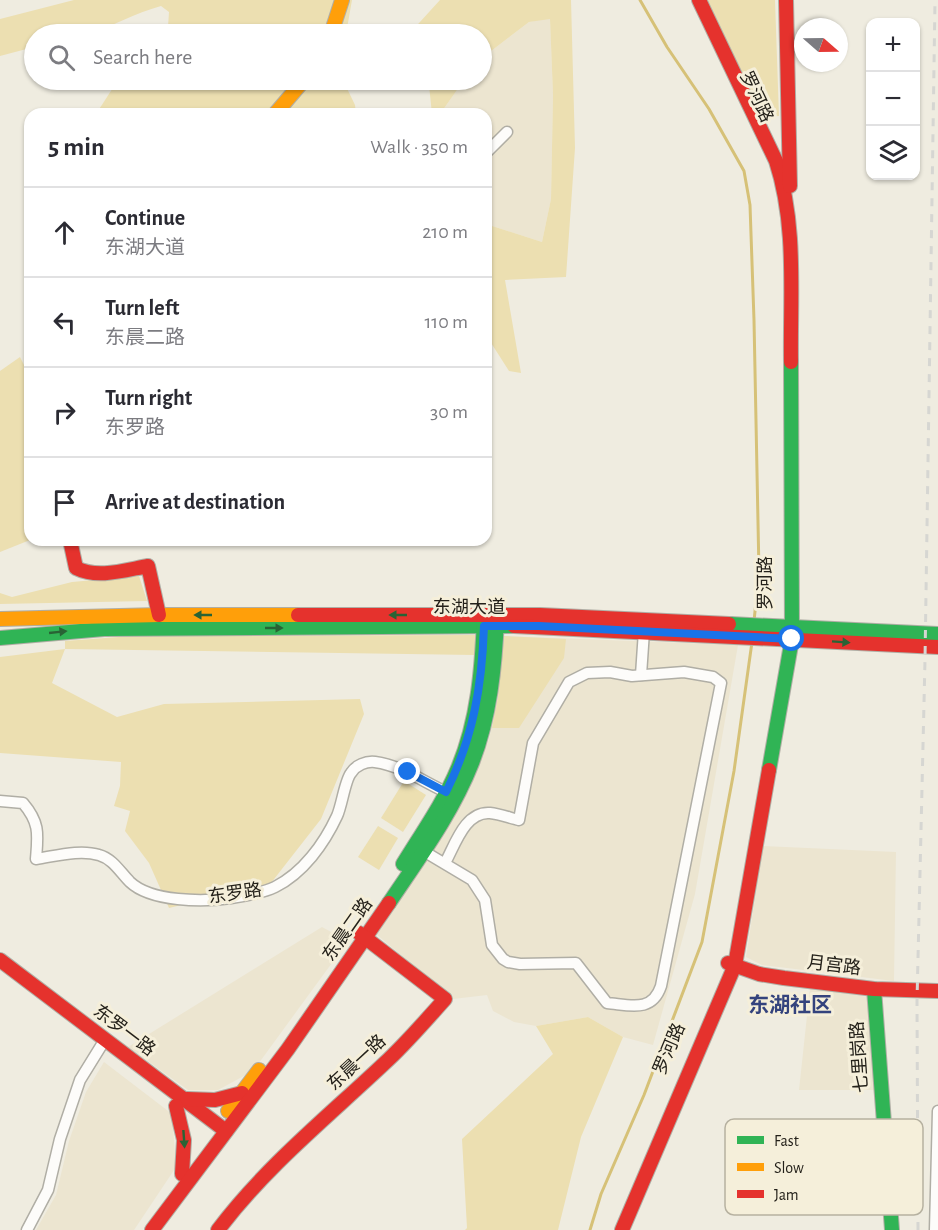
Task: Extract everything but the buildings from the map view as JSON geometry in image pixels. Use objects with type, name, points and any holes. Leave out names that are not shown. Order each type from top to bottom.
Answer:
[{"type":"main road","points":[[334,24],[342,0]]},
{"type":"main road","name":"罗河路","points":[[690,0],[768,164],[781,223],[788,633]]},
{"type":"main road","name":"罗河路","points":[[699,0],[776,161],[790,219]]},
{"type":"main road","name":"罗河路","points":[[622,1230],[731,964],[788,633],[790,219],[786,0]]},
{"type":"main road","points":[[280,108],[295,90]]},
{"type":"main road","points":[[756,119],[774,128],[785,120],[788,111]]},
{"type":"main road","points":[[71,546],[76,568],[83,573],[148,566],[159,615]]},
{"type":"main road","name":"东湖大道","points":[[0,619],[159,615],[491,621],[539,626],[644,631],[728,628]]},
{"type":"main road","name":"东湖大道","points":[[0,638],[96,629],[491,621],[568,615],[938,647]]},
{"type":"main road","name":"东晨二路","points":[[152,1230],[219,1132],[363,935],[451,795],[477,709],[491,621]]},
{"type":"main road","name":"东湖大道","points":[[788,633],[938,634]]},
{"type":"main road","name":"东晨二路","points":[[142,1230],[182,1174],[219,1132],[242,1093],[363,935]]},
{"type":"main road","name":"东晨一路","points":[[218,1230],[262,1178],[390,1058],[445,999],[363,935]]},
{"type":"main road","name":"东罗一路","points":[[0,960],[219,1132]]},
{"type":"main road","name":"罗河路","points":[[614,1230],[681,1068],[731,964]]},
{"type":"main road","name":"月宫路","points":[[731,964],[759,974],[874,989],[938,991]]},
{"type":"main road","name":"东罗一路","points":[[0,971],[180,1102]]},
{"type":"main road","name":"七里岗路","points":[[874,989],[884,1119]]},
{"type":"main road","points":[[182,1174],[185,1147],[180,1102],[222,1100],[242,1093]]},
{"type":"main road","name":"七里岗路","points":[[891,1215],[892,1230]]},
{"type":"street","points":[[492,147],[507,132]]},
{"type":"street","points":[[641,675],[644,631]]},
{"type":"street","points":[[419,848],[472,880],[480,891],[487,908],[492,945],[503,959],[520,964],[576,963],[607,1003],[639,1006],[654,1000],[661,986],[721,683],[713,677],[684,672],[632,676],[610,672],[587,673],[569,682],[533,743],[519,820],[489,813],[478,815],[468,821],[445,863]]},
{"type":"street","name":"东罗路","points":[[0,801],[23,803],[33,814],[38,829],[36,859],[84,853],[99,855],[110,860],[131,882],[145,892],[169,898],[229,898],[274,888],[300,869],[320,846],[337,816],[350,773],[361,764],[373,762],[408,772],[451,795]]},
{"type":"street","points":[[27,1230],[48,1190],[60,1139],[80,1080],[101,1046]]},
{"type":"street","points":[[935,1230],[938,1111]]},
{"type":"shaded area","points":[[74,0],[352,0],[348,24],[168,24],[169,12],[161,6],[114,24],[24,24],[24,50],[0,56],[0,19]]},
{"type":"shaded area","points":[[440,0],[571,0],[575,148],[566,277],[505,280],[521,373],[509,371],[492,344],[492,226],[542,242],[551,199],[553,95],[550,19],[529,22],[492,50],[492,24],[418,24]]},
{"type":"shaded area","points":[[706,0],[775,0],[779,116],[764,117]]},
{"type":"shaded area","points":[[550,18],[553,95],[551,199],[542,242],[492,226],[492,108],[444,108],[457,90],[492,90],[492,50],[529,22]]},
{"type":"shaded area","points":[[112,90],[348,90],[355,108],[100,108]]},
{"type":"shaded area","points":[[430,90],[457,90],[444,108],[431,108]]},
{"type":"shaded area","points":[[20,357],[24,365],[24,542],[0,552],[0,371]]},
{"type":"shaded area","points":[[139,576],[147,601],[0,604],[0,593],[12,597],[72,582]]},
{"type":"shaded area","points":[[475,635],[475,655],[65,649],[65,641],[132,636]]},
{"type":"shaded area","points":[[504,636],[738,645],[695,894],[653,1045],[623,1037],[588,1017],[536,1026],[514,1022],[493,1011],[487,995],[453,999],[376,934],[424,859],[446,830],[469,790],[489,739],[498,697]]},
{"type":"shaded area","points":[[504,636],[566,639],[564,658],[519,728],[492,728],[498,697]]},
{"type":"shaded area","points":[[65,649],[52,683],[117,717],[164,704],[360,699],[364,714],[321,819],[271,883],[169,908],[149,863],[125,831],[130,811],[114,806],[120,786],[121,762],[0,753],[0,657]]},
{"type":"shaded area","points":[[404,781],[426,795],[403,832],[381,818]]},
{"type":"shaded area","points":[[378,826],[398,838],[379,870],[358,857]]},
{"type":"shaded area","points":[[763,846],[896,852],[894,981],[762,965],[746,957]]},
{"type":"shaded area","points":[[322,927],[348,941],[253,1071],[218,1090],[188,1090],[128,1047]]},
{"type":"shaded area","points":[[810,988],[869,997],[875,1090],[799,1090]]},
{"type":"shaded area","points":[[588,1017],[623,1037],[581,1137],[558,1230],[465,1230],[467,1228],[462,1139],[553,1054],[536,1026]]},
{"type":"shaded area","points":[[104,1062],[172,1114],[176,1167],[134,1230],[36,1230],[56,1195],[69,1141],[86,1092]]},
{"type":"waterway","points":[[640,0],[667,47],[709,109],[744,171],[750,205],[754,320],[759,573],[754,621]]},
{"type":"waterway","points":[[590,1230],[601,1194],[644,1095],[702,942],[734,771],[752,642]]},
{"type":"railway","points":[[918,1119],[917,1001],[925,660],[935,0]]},
{"type":"railway","points":[[918,1215],[918,1230]]},
{"type":"traffic: fast","points":[[769,770],[792,639],[791,362]]},
{"type":"traffic: fast","points":[[403,864],[446,793],[465,750],[478,694],[484,618]]},
{"type":"traffic: fast","points":[[389,903],[445,818],[472,763],[491,692],[497,618]]},
{"type":"traffic: fast","points":[[730,624],[938,634]]},
{"type":"traffic: fast","points":[[0,638],[104,629],[514,626]]},
{"type":"traffic: fast","points":[[874,989],[884,1119]]},
{"type":"traffic: fast","points":[[891,1215],[892,1230]]},
{"type":"traffic: slow","points":[[334,24],[342,0]]},
{"type":"traffic: slow","points":[[280,108],[295,90]]},
{"type":"traffic: slow","points":[[0,619],[159,615],[298,615]]},
{"type":"traffic: slow","points":[[228,1111],[259,1070]]},
{"type":"traffic: jam","points":[[699,0],[776,161],[783,185],[790,235],[791,362]]},
{"type":"traffic: jam","points":[[786,0],[790,186]]},
{"type":"traffic: jam","points":[[71,546],[76,568],[84,571],[112,573],[148,566],[159,615]]},
{"type":"traffic: jam","points":[[298,615],[540,615],[729,624]]},
{"type":"traffic: jam","points":[[514,626],[938,647]]},
{"type":"traffic: jam","points":[[622,1230],[735,965],[769,770]]},
{"type":"traffic: jam","points":[[152,1230],[288,1049],[389,903]]},
{"type":"traffic: jam","points":[[218,1230],[278,1162],[396,1052],[445,999],[359,933]]},
{"type":"traffic: jam","points":[[0,960],[226,1131]]},
{"type":"traffic: jam","points":[[728,963],[759,974],[784,978],[874,989],[938,991]]},
{"type":"traffic: jam","points":[[187,1099],[215,1100],[242,1093]]},
{"type":"traffic: jam","points":[[176,1106],[184,1140],[182,1174]]},
{"type":"district","name":"东湖社区","points":[[790,1005]]},
{"type":"route","points":[[408,772],[446,792],[468,741],[477,709],[483,661],[484,626],[539,626],[792,639]]}]
